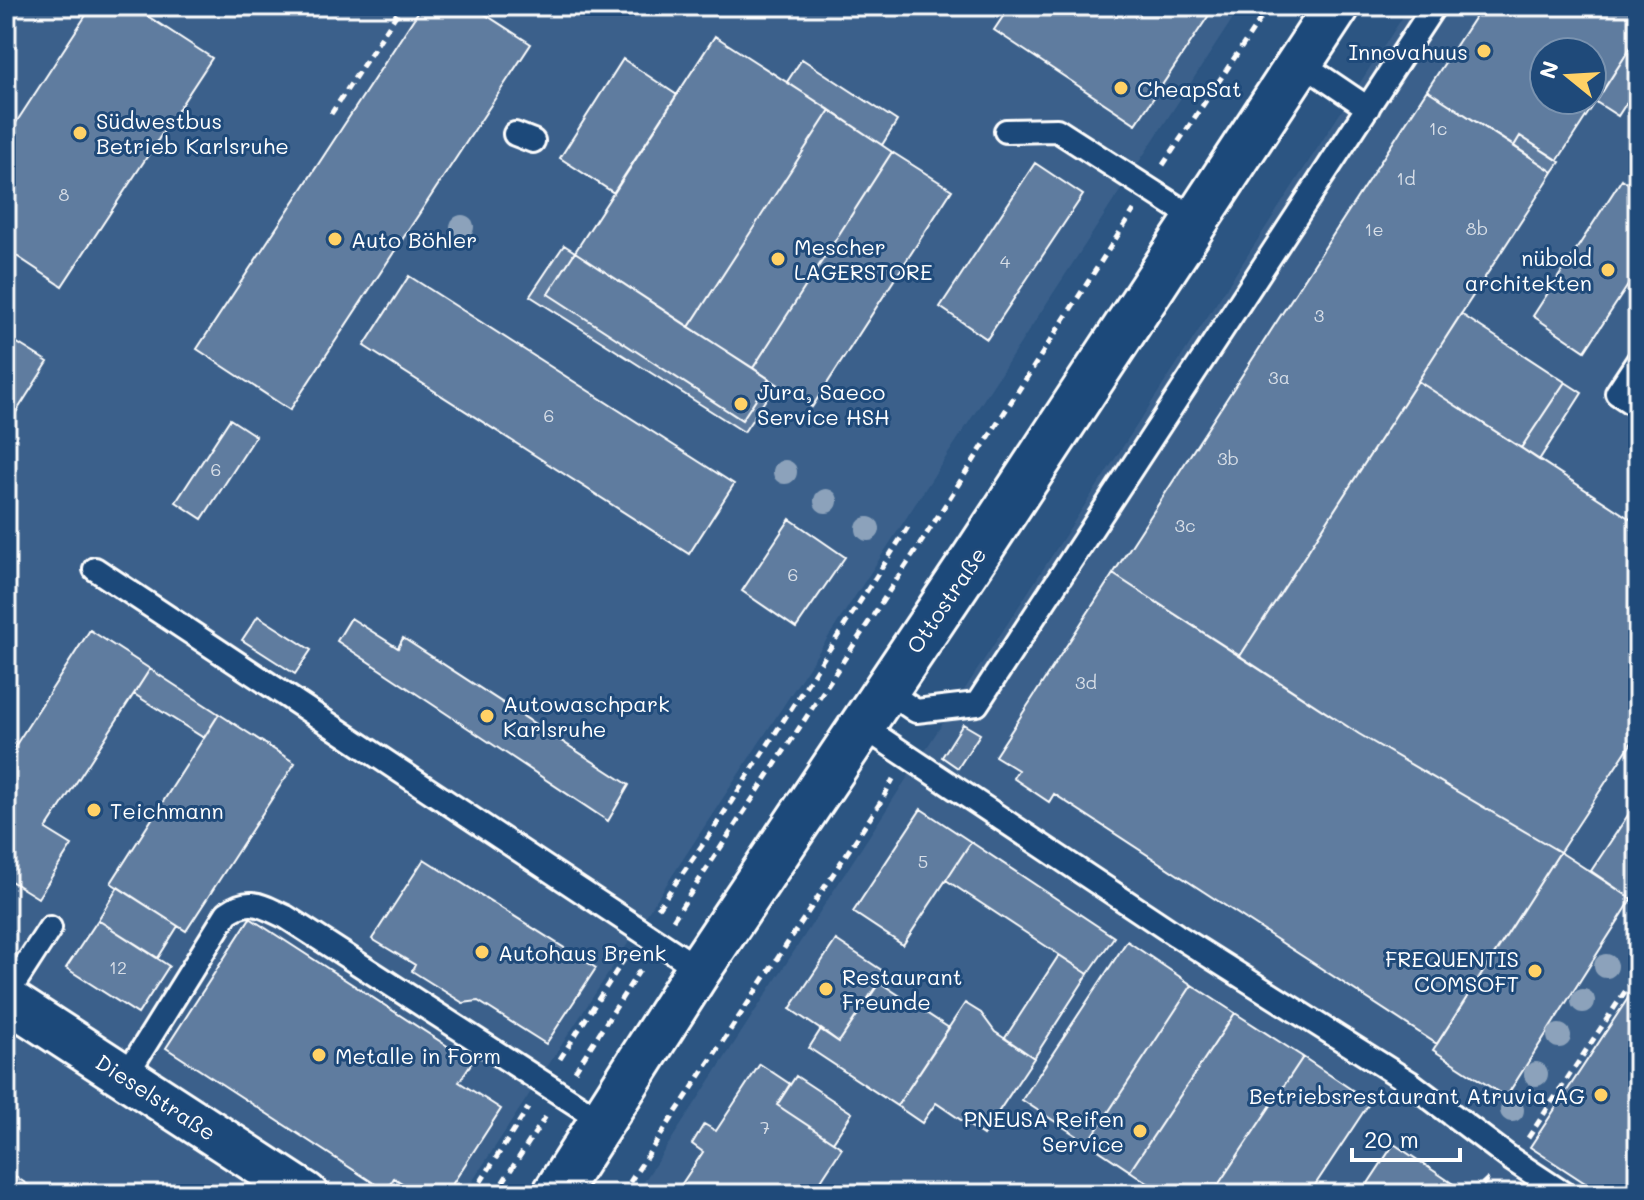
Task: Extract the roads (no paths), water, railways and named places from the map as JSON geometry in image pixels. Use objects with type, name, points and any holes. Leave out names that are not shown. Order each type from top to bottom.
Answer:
[{"type":"main road","name":"Ottostraße","points":[[555,1194],[699,969],[1337,6]]},
{"type":"street","name":"Dieselstraße","points":[[6,998],[306,1194]]},
{"type":"lane","points":[[885,690],[916,711],[977,704],[1434,6]]},
{"type":"lane","points":[[1300,62],[1368,108]]},
{"type":"lane","points":[[1006,131],[1057,130],[1197,220]]},
{"type":"lane","points":[[1638,361],[1617,393],[1638,407]]},
{"type":"lane","points":[[95,569],[699,969]]},
{"type":"lane","points":[[862,726],[1176,935],[1409,1082],[1511,1159],[1564,1194]]},
{"type":"lane","points":[[125,1077],[227,913],[240,904],[256,904],[286,917],[601,1120]]},
{"type":"lane","points":[[6,998],[50,928]]},
{"type":"place","name":"Innovahuus","points":[[1484,51]]},
{"type":"place","name":"CheapSat","points":[[1121,88]]},
{"type":"place","name":"Südwestbus Betrieb Karlsruhe","points":[[80,133]]},
{"type":"place","name":"Auto Böhler","points":[[335,239]]},
{"type":"place","name":"Mescher LAGERSTORE","points":[[778,259]]},
{"type":"place","name":"nübold architekten","points":[[1608,270]]},
{"type":"place","name":"Jura, Saeco Service HSH","points":[[741,404]]},
{"type":"place","name":"Autowaschpark Karlsruhe","points":[[487,716]]},
{"type":"place","name":"Teichmann","points":[[94,810]]},
{"type":"place","name":"Autohaus Brenk","points":[[482,952]]},
{"type":"place","name":"FREQUENTIS COMSOFT","points":[[1535,971]]},
{"type":"place","name":"Restaurant Freunde","points":[[826,989]]},
{"type":"place","name":"Metalle in Form","points":[[319,1055]]},
{"type":"place","name":"Betriebsrestaurant Atruvia AG","points":[[1601,1095]]},
{"type":"place","name":"PNEUSA Reifen Service","points":[[1140,1131]]}]
